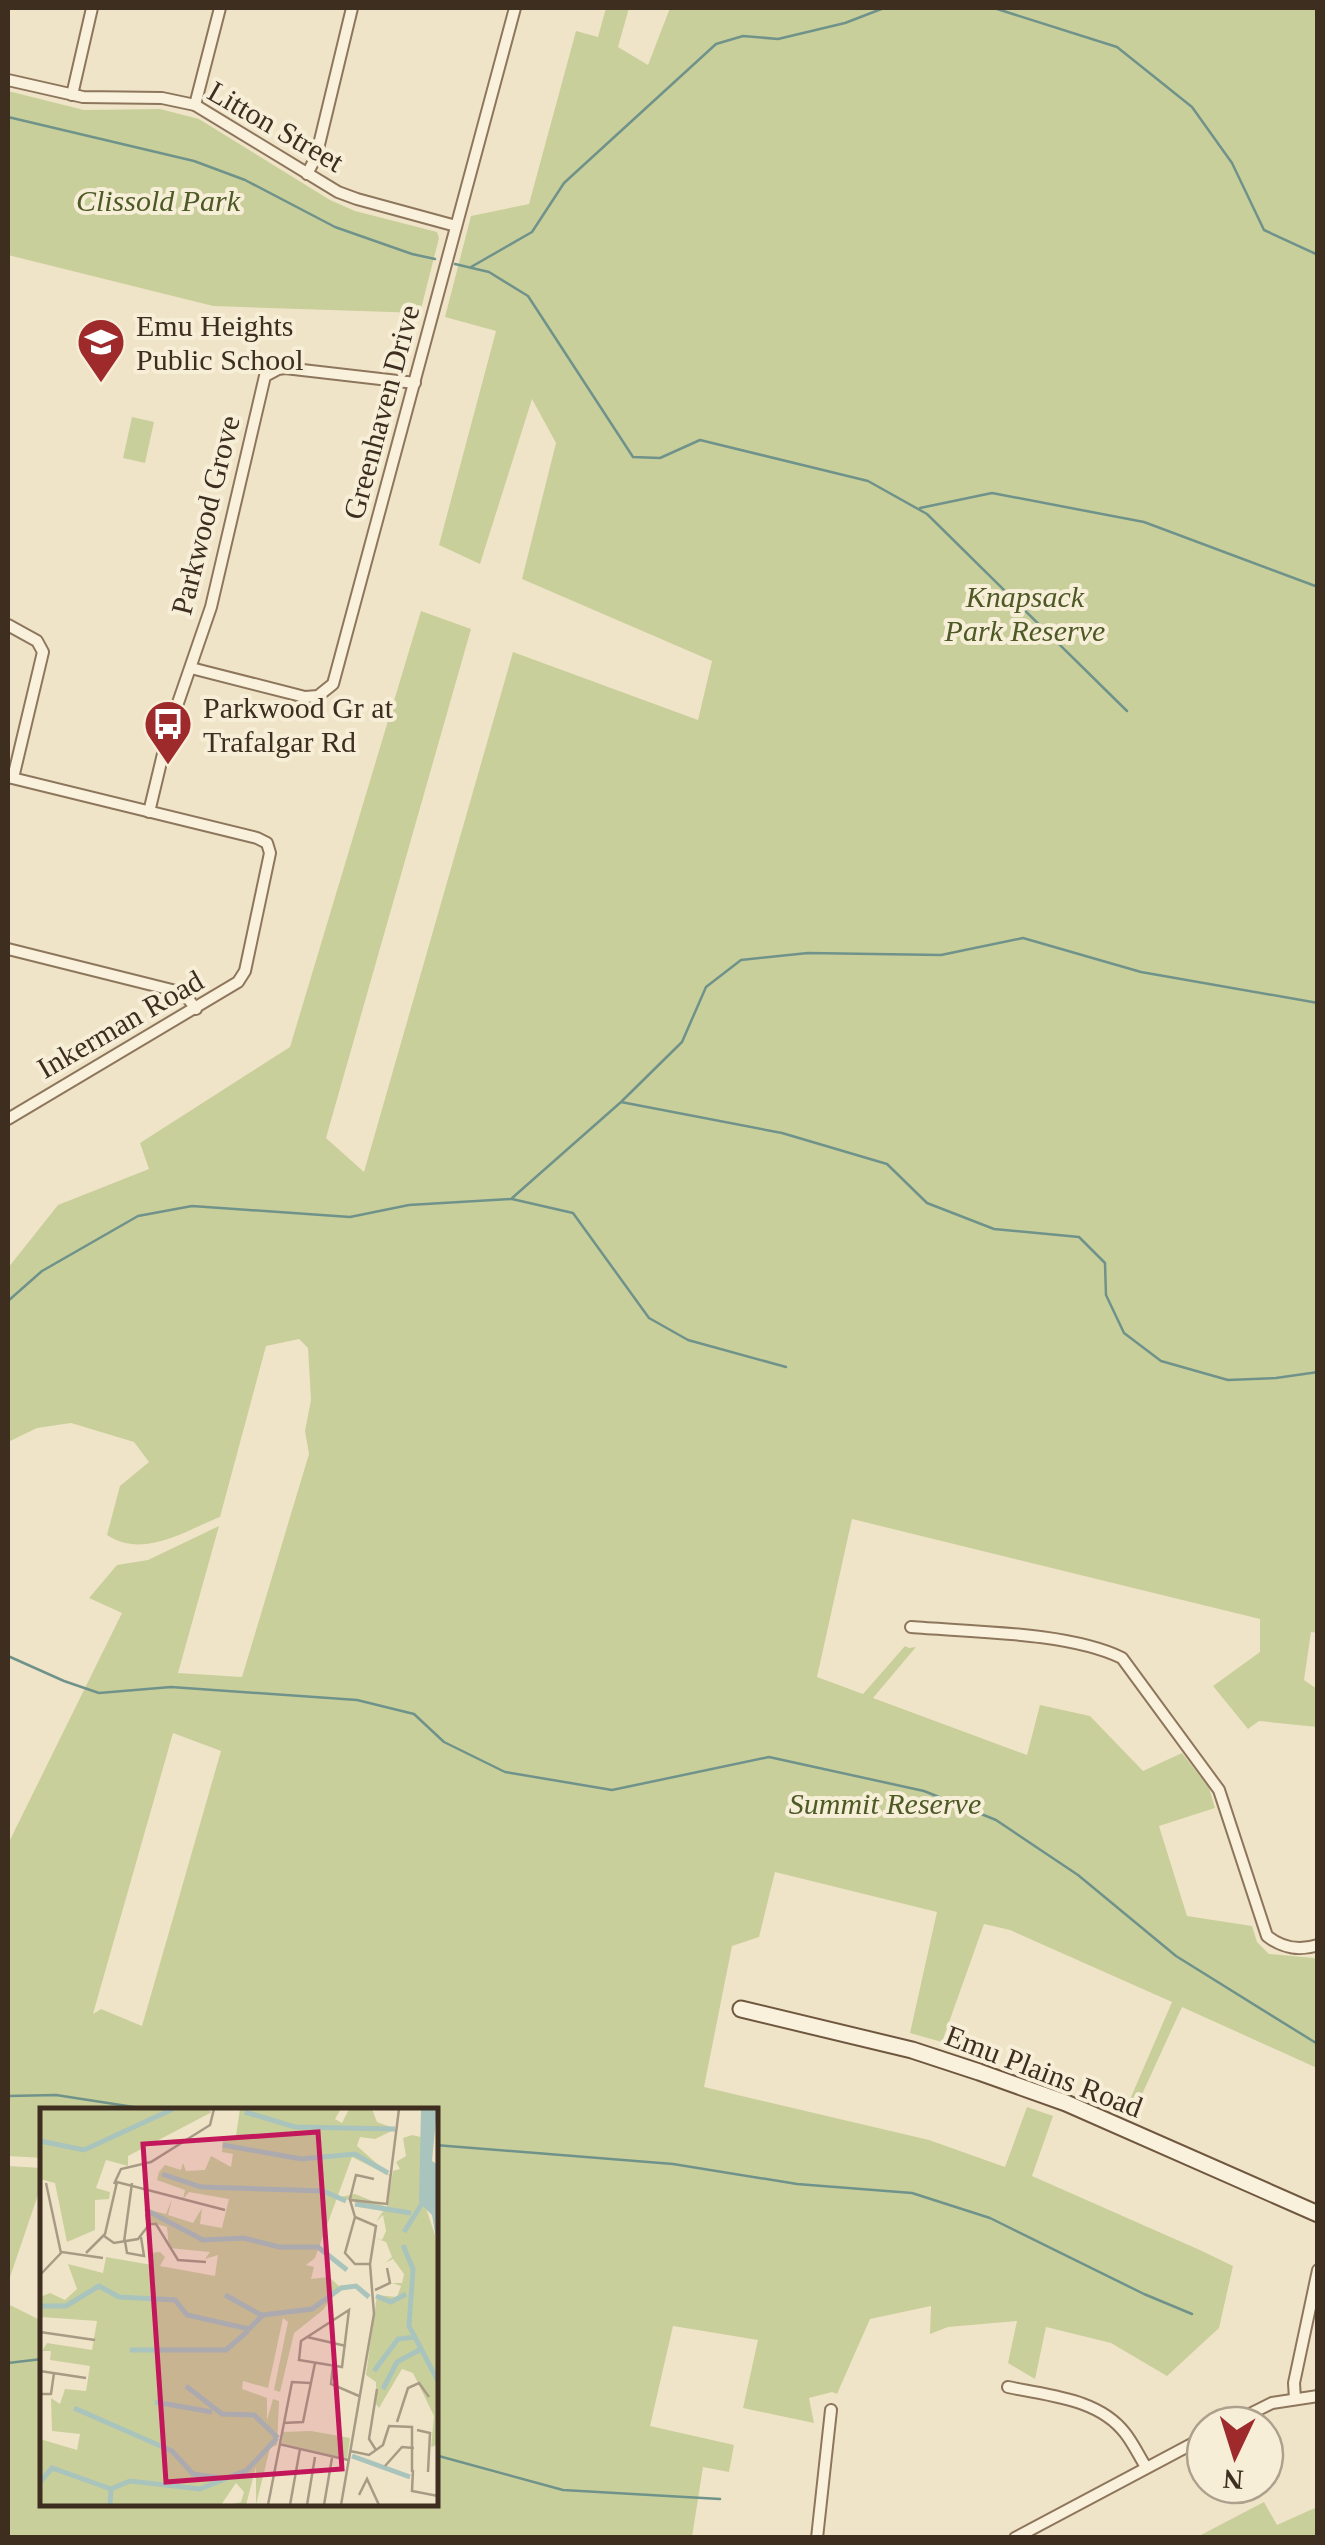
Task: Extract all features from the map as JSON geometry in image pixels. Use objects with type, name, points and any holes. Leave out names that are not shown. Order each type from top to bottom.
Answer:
[{"type":"street","points":[[72,95],[92,8]]},
{"type":"street","points":[[195,104],[220,8]]},
{"type":"street","points":[[308,174],[316,157],[352,8]]},
{"type":"street","name":"Greenhaven Drive","points":[[191,668],[305,697],[318,696],[329,689],[335,677],[514,8]]},
{"type":"street","name":"Litton Street","points":[[8,80],[72,95],[162,98],[195,104],[338,192],[456,226]]},
{"type":"street","name":"Parkwood Grove","points":[[149,812],[169,729],[211,607],[265,376],[285,368],[414,383]]},
{"type":"street","points":[[8,625],[38,641],[43,652],[10,778],[149,812]]},
{"type":"street","name":"Inkerman Road","points":[[8,1119],[230,988],[242,977],[270,860],[268,845],[265,840],[149,812]]},
{"type":"street","points":[[8,949],[180,992],[196,1008]]},
{"type":"street","points":[[912,1627],[1059,1640],[1122,1658],[1214,1782],[1264,1932],[1282,1946],[1318,1945]]},
{"type":"street","name":"Emu Plains Road","points":[[741,2009],[912,2050],[979,2072],[1066,2104],[1318,2214]]},
{"type":"street","points":[[1295,2399],[1294,2383],[1318,2270]]},
{"type":"street","points":[[1008,2387],[1095,2409],[1126,2434],[1146,2467]]},
{"type":"street","points":[[1268,2405],[1318,2396]]},
{"type":"street","points":[[817,2538],[831,2410]]},
{"type":"street","points":[[1015,2538],[1185,2447]]},
{"type":"green space","points":[[606,8],[629,8],[618,47],[648,65],[670,8],[1317,8],[1318,1633],[1311,1632],[1304,1680],[1317,1689],[1317,1727],[1259,1721],[1248,1729],[1213,1686],[1260,1652],[1260,1619],[852,1519],[817,1677],[863,1694],[905,1646],[916,1647],[873,1698],[1027,1755],[1040,1705],[1090,1716],[1143,1771],[1182,1753],[1209,1788],[1215,1808],[1159,1826],[1187,1916],[1252,1926],[1257,1942],[1269,1954],[1314,1958],[1318,1962],[1317,2068],[1182,2007],[1133,2114],[1125,2111],[1172,2002],[1010,1930],[984,1924],[942,2042],[910,2033],[937,1912],[775,1872],[759,1937],[732,1946],[704,2087],[929,2140],[1005,2167],[1027,2107],[1053,2116],[1032,2176],[1233,2266],[1219,2328],[1167,2376],[1111,2343],[1046,2327],[1035,2379],[1008,2363],[1017,2321],[948,2327],[930,2334],[931,2306],[870,2319],[837,2394],[809,2398],[814,2423],[743,2408],[758,2340],[673,2326],[650,2426],[734,2445],[729,2472],[703,2467],[692,2537],[8,2537],[8,2304],[40,2320],[40,2505],[438,2505],[438,2108],[40,2108],[40,2158],[8,2156],[8,1844],[122,1613],[89,1598],[117,1565],[148,1560],[219,1526],[178,1673],[242,1677],[309,1454],[305,1431],[311,1400],[308,1348],[299,1339],[266,1346],[220,1517],[149,1544],[121,1542],[107,1535],[120,1486],[149,1462],[134,1442],[71,1423],[37,1428],[8,1442],[8,1268],[58,1205],[149,1169],[140,1143],[290,1047],[421,611],[471,629],[326,1138],[364,1172],[513,652],[698,720],[712,661],[522,579],[556,443],[532,399],[480,564],[439,545],[496,331],[445,317],[471,216],[529,204],[576,31],[598,37]],"holes":[[[173,1733],[221,1751],[142,2026],[101,2009],[93,2014]]]},
{"type":"green space","name":"Clissold Park","points":[[8,91],[84,110],[160,109],[199,119],[330,200],[355,211],[437,232],[439,238],[420,313],[213,306],[8,255]]},
{"type":"green space","points":[[132,417],[154,422],[145,463],[123,458]]},
{"type":"green space","points":[[8,2166],[40,2168],[40,2189],[8,2283]]},
{"type":"green space","points":[[1258,2505],[1266,2505],[1277,2525],[1317,2507],[1317,2537],[1197,2537]]},
{"type":"waterway","points":[[471,267],[532,232],[564,183],[716,44],[743,36],[778,39],[845,23],[884,8]]},
{"type":"waterway","points":[[994,8],[1117,47],[1192,107],[1232,163],[1264,230],[1318,255]]},
{"type":"waterway","points":[[8,117],[194,161],[245,180],[335,227],[435,259]]},
{"type":"waterway","points":[[455,264],[489,272],[528,296],[633,457],[660,458],[700,440],[868,481],[927,514],[1127,711]]},
{"type":"waterway","points":[[920,508],[992,493],[1144,522],[1318,587]]},
{"type":"waterway","points":[[622,1101],[682,1042],[706,987],[741,960],[808,953],[941,955],[1023,938],[1141,972],[1318,1003]]},
{"type":"waterway","points":[[8,1301],[42,1271],[138,1216],[192,1206],[350,1217],[409,1205],[511,1199],[621,1102],[782,1133],[887,1164],[927,1203],[994,1229],[1079,1237],[1105,1263],[1106,1295],[1124,1333],[1161,1361],[1228,1380],[1318,1372]]},
{"type":"waterway","points":[[512,1199],[573,1213],[649,1318],[688,1340],[786,1367]]},
{"type":"waterway","points":[[8,1656],[99,1693],[171,1687],[357,1700],[414,1714],[444,1742],[505,1772],[612,1790],[769,1757],[924,1791],[996,1820],[1078,1875],[1176,1956],[1316,2043]]},
{"type":"waterway","points":[[8,2096],[56,2095],[140,2108]]},
{"type":"waterway","points":[[438,2145],[673,2164],[797,2184],[912,2193],[990,2218],[1192,2314]]},
{"type":"waterway","points":[[8,2363],[40,2359]]},
{"type":"waterway","points":[[438,2456],[563,2490],[720,2499]]},
{"type":"place","name":"Emu Heights Public School","points":[[101,384]]},
{"type":"place","name":"Parkwood Gr at Trafalgar Rd","points":[[168,766]]},
{"type":"park label","name":"Knapsack Park Reserve","points":[[1025,613]]},
{"type":"park label","name":"Summit Reserve","points":[[885,1803]]}]
